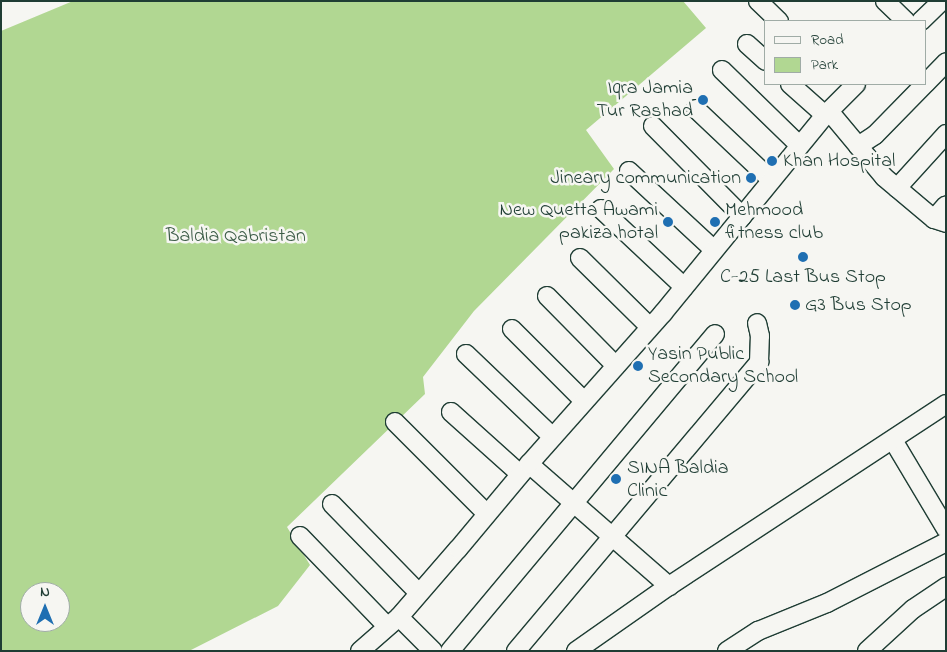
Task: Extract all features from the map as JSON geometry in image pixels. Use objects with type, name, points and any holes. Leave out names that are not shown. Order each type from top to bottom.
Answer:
[{"type":"street","points":[[758,1],[778,20]]},
{"type":"street","points":[[885,1],[905,20]]},
{"type":"street","points":[[922,20],[942,1]]},
{"type":"street","points":[[747,44],[764,59]]},
{"type":"street","points":[[927,81],[946,62]]},
{"type":"street","points":[[722,70],[799,145]]},
{"type":"street","points":[[791,85],[827,113],[884,177],[940,221],[946,205]]},
{"type":"street","points":[[858,146],[875,136],[923,85]]},
{"type":"street","points":[[360,651],[393,622],[419,593],[524,469],[650,327],[799,145],[850,86]]},
{"type":"street","points":[[696,109],[771,180]]},
{"type":"street","points":[[653,126],[742,216]]},
{"type":"street","points":[[897,188],[946,134]]},
{"type":"street","points":[[629,171],[714,250]]},
{"type":"street","points":[[602,209],[684,287]]},
{"type":"street","points":[[580,258],[650,327]]},
{"type":"street","points":[[547,296],[616,366]]},
{"type":"street","points":[[516,651],[758,362],[760,336],[757,323]]},
{"type":"street","points":[[512,329],[584,402]]},
{"type":"street","points":[[450,651],[715,334]]},
{"type":"street","points":[[466,354],[553,437]]},
{"type":"street","points":[[576,651],[669,586],[946,404]]},
{"type":"street","points":[[451,412],[524,469],[574,503],[669,586]]},
{"type":"street","points":[[395,422],[487,514]]},
{"type":"street","points":[[893,440],[946,529]]},
{"type":"street","points":[[332,504],[419,593]]},
{"type":"street","points":[[300,536],[393,622],[433,651]]},
{"type":"street","points":[[728,651],[758,631],[827,603],[946,542]]},
{"type":"street","points":[[867,651],[913,609],[946,587]]},
{"type":"green space","name":"Baldia Qabristan","points":[[73,1],[683,1],[706,28],[586,130],[614,169],[474,311],[423,377],[425,394],[287,527],[310,565],[278,606],[189,651],[1,651],[1,31]]},
{"type":"place","name":"Iqra Jamia Tur Rashad","points":[[703,100]]},
{"type":"place","name":"Khan Hospital","points":[[772,161]]},
{"type":"place","name":"Jineary communication","points":[[751,178]]},
{"type":"place","name":"New Quetta Awami pakiza hotal","points":[[668,222]]},
{"type":"place","name":"Mehmood fitness club","points":[[715,222]]},
{"type":"place","name":"C-25 Last Bus Stop","points":[[803,257]]},
{"type":"place","name":"G3 Bus Stop","points":[[795,305]]},
{"type":"place","name":"Yasin Public Secondary School","points":[[638,366]]},
{"type":"place","name":"SINA Baldia Clinic","points":[[616,479]]}]
